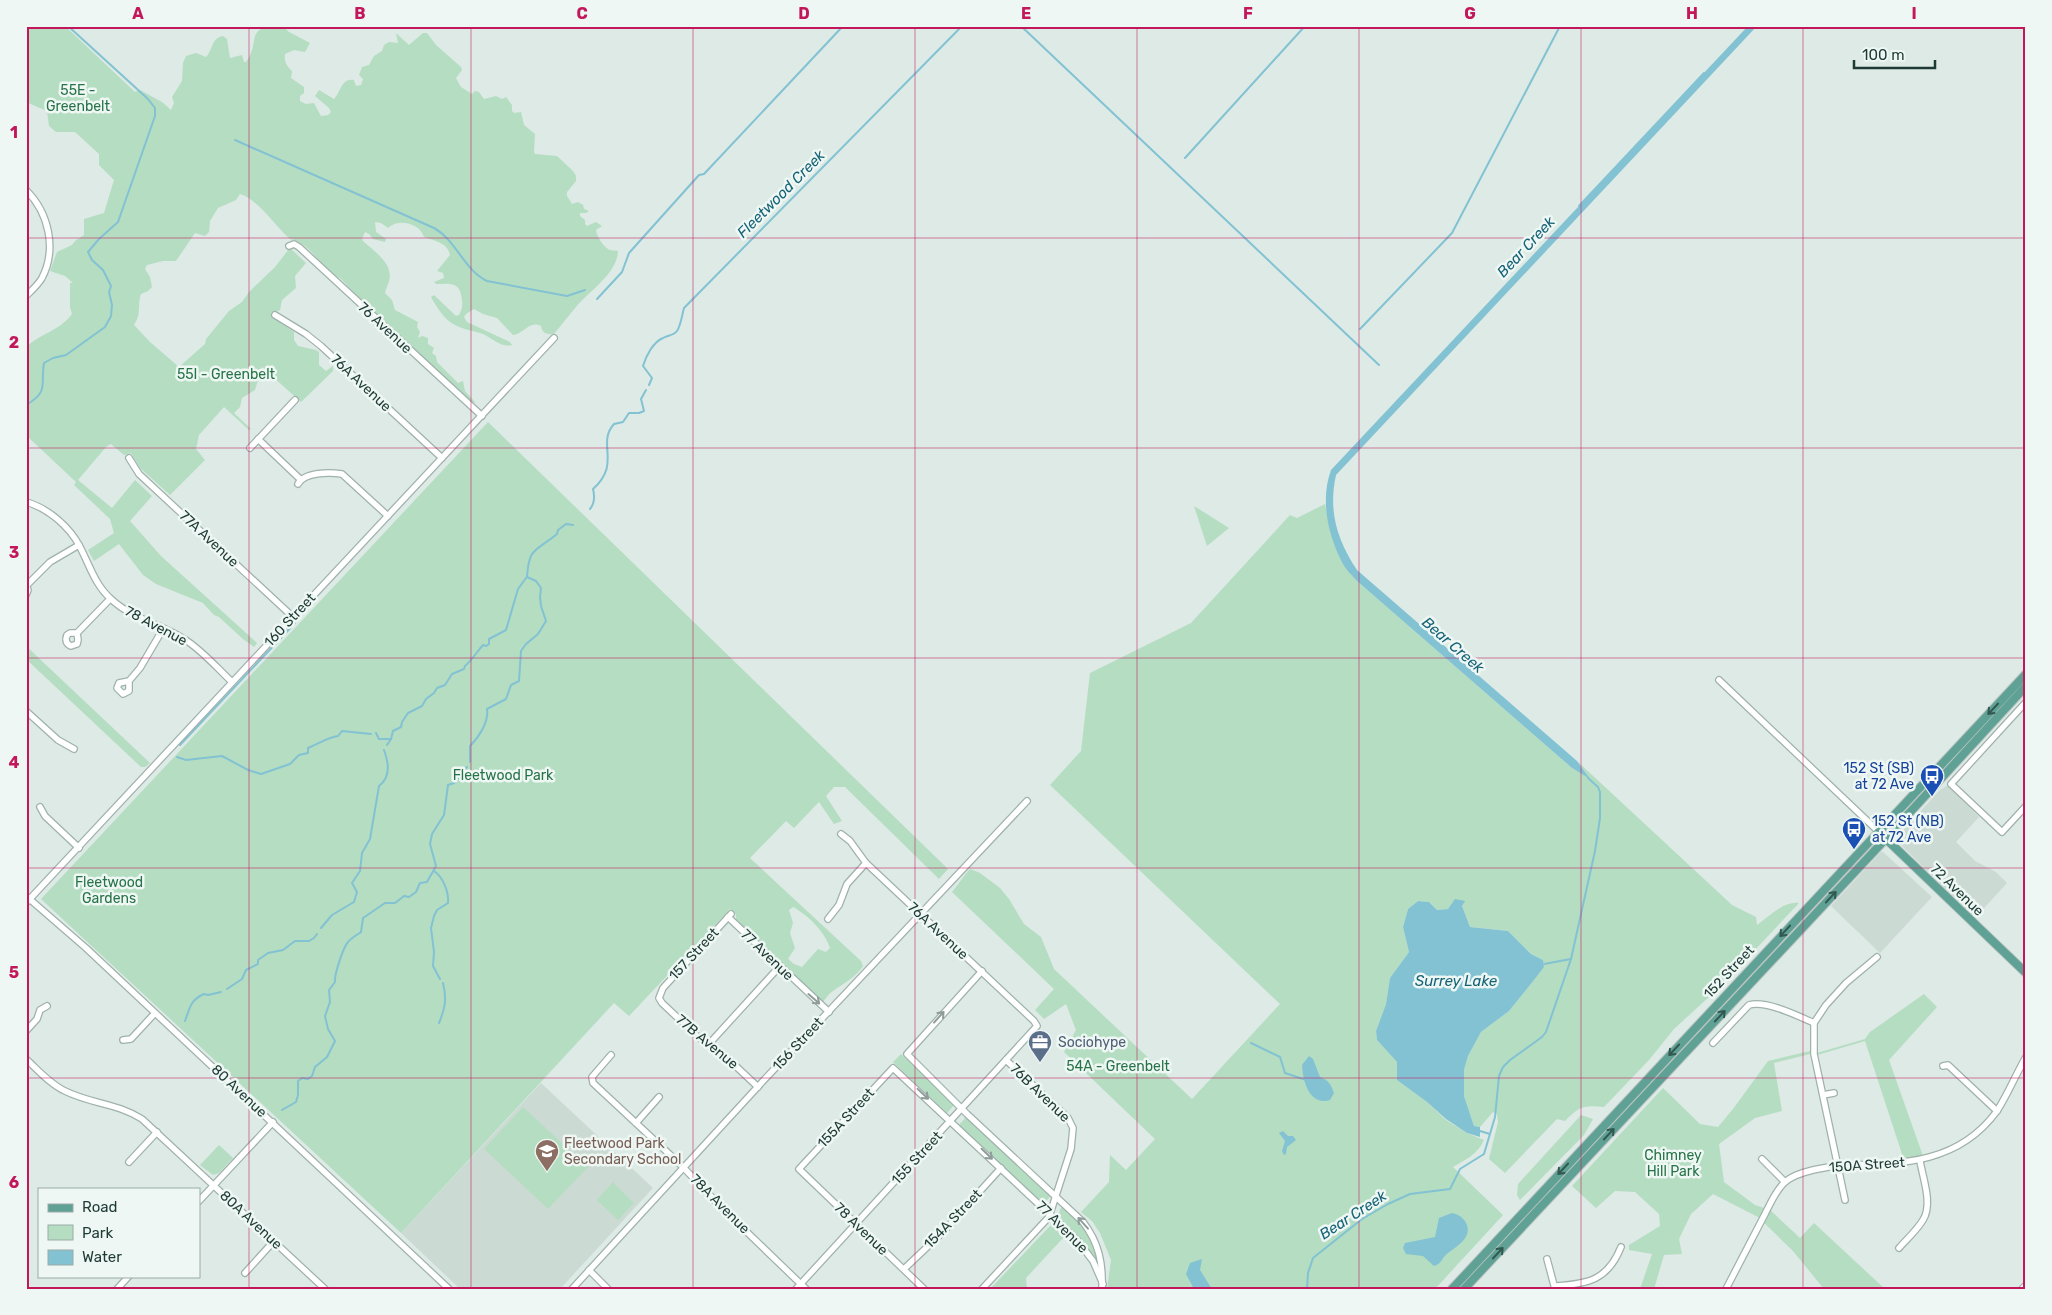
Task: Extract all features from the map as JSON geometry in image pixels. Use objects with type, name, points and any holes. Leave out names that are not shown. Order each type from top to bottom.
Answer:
[{"type":"main road","name":"152 Street","points":[[1452,1289],[2026,674]]},
{"type":"main road","name":"152 Street","points":[[1464,1289],[1886,839],[2026,686]]},
{"type":"main road","name":"72 Avenue","points":[[1878,832],[2026,973]]},
{"type":"street","points":[[26,190],[41,210],[49,234],[49,256],[44,272],[39,282],[26,296]]},
{"type":"street","name":"76 Avenue","points":[[289,246],[294,244],[299,247],[482,416]]},
{"type":"street","name":"76A Avenue","points":[[275,315],[306,334],[321,346],[442,458]]},
{"type":"street","name":"160 Street","points":[[28,899],[79,848],[554,338]]},
{"type":"street","points":[[250,448],[295,400]]},
{"type":"street","points":[[258,440],[299,481],[306,476],[342,474],[388,516]]},
{"type":"street","name":"77A Avenue","points":[[129,458],[139,474],[293,617]]},
{"type":"street","name":"78 Avenue","points":[[26,502],[50,514],[65,527],[79,545],[93,575],[110,599],[126,611],[191,644],[232,682]]},
{"type":"street","points":[[26,595],[28,592],[27,585],[50,562],[79,545]]},
{"type":"street","points":[[78,633],[110,599]]},
{"type":"street","points":[[129,682],[164,629]]},
{"type":"street","name":"72 Avenue","points":[[1719,680],[1878,832]]},
{"type":"street","points":[[2026,702],[1951,784],[2002,832],[2026,806]]},
{"type":"street","points":[[27,713],[58,740],[74,748]]},
{"type":"street","name":"156 Street","points":[[572,1289],[920,913],[1027,801]]},
{"type":"street","points":[[40,807],[45,816],[79,848]]},
{"type":"street","name":"76A Avenue","points":[[841,834],[850,841],[866,863],[982,971],[1037,1026]]},
{"type":"street","points":[[828,919],[839,905],[847,884],[866,863]]},
{"type":"street","name":"80 Avenue","points":[[28,899],[86,948],[450,1289]]},
{"type":"street","name":"77 Avenue","points":[[730,916],[828,1012]]},
{"type":"street","name":"157 Street","points":[[659,996],[663,988],[730,916]]},
{"type":"street","points":[[1846,1200],[1814,1054],[1814,1023],[1826,1005],[1846,982],[1877,957]]},
{"type":"street","points":[[708,1045],[780,966]]},
{"type":"street","name":"77 Avenue","points":[[982,971],[908,1054],[962,1108],[1083,1222],[1094,1238],[1101,1260],[1103,1287]]},
{"type":"street","name":"77B Avenue","points":[[659,996],[662,1003],[708,1045],[725,1056],[758,1087]]},
{"type":"street","points":[[1713,1043],[1748,1004],[1755,1003],[1777,1008],[1814,1023]]},
{"type":"street","points":[[26,1031],[37,1019],[40,1010],[47,1006]]},
{"type":"street","points":[[124,1040],[131,1039],[155,1014]]},
{"type":"street","name":"155 Street","points":[[798,1286],[1037,1026]]},
{"type":"street","name":"78A Avenue","points":[[611,1055],[595,1073],[592,1078],[593,1083],[683,1168],[798,1286],[806,1289]]},
{"type":"street","name":"150A Street","points":[[1785,1182],[1814,1169],[1920,1161],[1950,1150],[1968,1139],[1997,1111],[2026,1057]]},
{"type":"street","name":"80A Avenue","points":[[26,1059],[48,1080],[64,1091],[126,1110],[142,1119],[325,1289]]},
{"type":"street","name":"76B Avenue","points":[[1006,1060],[1068,1118],[1073,1126],[1071,1149],[1056,1197]]},
{"type":"street","points":[[1943,1066],[1948,1065],[1997,1111]]},
{"type":"street","name":"77 Avenue","points":[[893,1068],[951,1120],[1084,1247],[1093,1261],[1103,1287]]},
{"type":"street","name":"155A Street","points":[[799,1169],[893,1068]]},
{"type":"street","points":[[1823,1095],[1834,1093]]},
{"type":"street","points":[[636,1123],[659,1098]]},
{"type":"street","points":[[200,1200],[273,1122]]},
{"type":"street","points":[[129,1162],[157,1132]]},
{"type":"street","points":[[1726,1289],[1771,1203],[1785,1182],[1762,1159]]},
{"type":"street","points":[[1899,1248],[1923,1220],[1928,1204],[1920,1161]]},
{"type":"street","name":"154A Street","points":[[904,1269],[944,1230],[1001,1168]]},
{"type":"street","name":"78 Avenue","points":[[799,1169],[924,1289]]},
{"type":"street","points":[[982,1289],[1042,1226],[1050,1215],[1056,1197]]},
{"type":"street","points":[[245,1272],[274,1241]]},
{"type":"street","points":[[1547,1259],[1555,1287],[1584,1284],[1599,1277],[1614,1261],[1621,1247]]},
{"type":"street","points":[[589,1270],[608,1289]]},
{"type":"street","points":[[117,1289],[127,1278]]},
{"type":"street","points":[[2022,1289],[2026,1285]]},
{"type":"shaded area","points":[[1948,785],[1979,817],[1956,842],[1975,861],[1996,872],[2007,883],[1975,918],[1895,839],[1940,790]]},
{"type":"shaded area","points":[[1881,852],[1932,897],[1880,953],[1831,906]]},
{"type":"shaded area","name":"Fleetwood Park Secondary School","points":[[541,1083],[653,1188],[560,1289],[460,1289],[401,1233]]},
{"type":"green space","points":[[26,26],[65,26],[135,92],[140,90],[162,102],[171,110],[174,103],[172,97],[182,81],[183,63],[186,56],[196,53],[206,57],[216,39],[223,36],[227,39],[230,58],[242,55],[244,62],[246,62],[251,54],[257,32],[270,27],[283,26],[289,32],[310,43],[305,52],[294,50],[285,54],[285,59],[292,71],[291,78],[304,87],[304,93],[300,96],[300,101],[306,104],[314,103],[321,116],[328,115],[331,112],[315,96],[319,90],[334,99],[346,81],[354,80],[356,86],[361,85],[363,79],[359,75],[362,67],[369,65],[374,56],[382,51],[384,45],[389,42],[398,43],[396,33],[409,45],[423,33],[427,33],[436,45],[461,67],[462,70],[456,78],[461,87],[472,94],[475,91],[479,92],[484,99],[496,96],[502,99],[506,97],[512,105],[512,111],[514,113],[521,112],[524,125],[535,134],[535,154],[557,156],[573,171],[576,181],[567,192],[567,196],[572,204],[578,202],[583,205],[584,209],[589,211],[580,213],[587,226],[596,222],[602,226],[596,232],[605,247],[618,251],[613,267],[608,275],[581,301],[553,335],[545,333],[541,326],[533,325],[513,335],[497,318],[474,309],[466,314],[464,317],[467,322],[510,342],[512,345],[508,346],[500,344],[483,334],[452,324],[436,306],[431,297],[434,295],[456,316],[459,315],[462,305],[458,287],[452,284],[436,284],[434,282],[444,278],[443,273],[437,271],[450,255],[444,245],[424,237],[422,232],[413,225],[403,223],[397,223],[388,228],[381,223],[375,222],[376,232],[386,239],[385,242],[373,239],[365,232],[363,241],[382,258],[389,269],[389,281],[385,293],[392,300],[395,310],[418,322],[417,327],[420,332],[418,338],[422,336],[428,338],[428,344],[434,348],[432,353],[436,356],[437,362],[458,383],[463,381],[465,391],[475,402],[473,403],[375,312],[365,305],[341,279],[331,273],[306,247],[296,240],[290,239],[254,202],[240,194],[236,200],[218,208],[210,221],[209,232],[205,236],[195,233],[176,261],[163,261],[147,265],[145,269],[150,277],[152,287],[141,294],[139,313],[134,325],[150,342],[179,367],[205,344],[206,339],[229,311],[242,302],[290,248],[306,263],[295,276],[296,288],[282,300],[280,310],[273,313],[272,317],[294,332],[294,340],[298,346],[319,352],[319,365],[326,371],[333,366],[333,371],[301,402],[262,367],[255,390],[242,398],[240,407],[234,413],[251,429],[249,430],[224,407],[199,435],[196,449],[205,460],[170,495],[140,468],[131,453],[124,455],[111,444],[106,447],[78,480],[112,508],[135,480],[152,496],[130,521],[161,556],[257,643],[254,647],[219,617],[214,615],[203,603],[156,584],[143,575],[119,544],[94,561],[88,550],[114,533],[110,519],[74,485],[76,482],[28,437],[26,438],[26,347],[62,324],[72,314],[70,307],[70,283],[73,283],[65,276],[50,271],[57,252],[72,245],[84,235],[84,219],[104,213],[114,180],[99,165],[99,154],[75,132],[56,132],[49,126],[47,111],[26,102]]},
{"type":"green space","name":"Fleetwood Park","points":[[488,422],[948,869],[939,879],[845,787],[834,787],[826,796],[842,821],[834,824],[819,802],[794,828],[786,821],[750,858],[861,961],[863,966],[856,974],[831,992],[822,1003],[736,923],[736,914],[730,909],[629,1016],[614,1003],[401,1233],[41,899]],"holes":[[[793,907],[799,910],[820,930],[830,948],[826,952],[818,949],[802,967],[788,959],[795,948],[790,933],[793,923],[789,910]]]},
{"type":"green space","name":"54A - Greenbelt","points":[[1325,504],[1334,543],[1357,581],[1572,768],[1589,778],[1577,761],[1732,905],[1756,917],[1757,925],[1782,907],[1788,904],[1799,903],[1722,985],[1674,1029],[1649,1060],[1604,1107],[1591,1106],[1578,1109],[1565,1121],[1557,1119],[1505,1173],[1489,1159],[1498,1122],[1497,1114],[1493,1112],[1480,1127],[1474,1126],[1464,1096],[1464,1070],[1468,1056],[1481,1032],[1509,1011],[1544,967],[1543,960],[1531,954],[1508,931],[1470,927],[1462,906],[1464,901],[1448,909],[1437,910],[1429,902],[1418,901],[1408,909],[1403,927],[1409,952],[1390,978],[1386,1004],[1376,1031],[1377,1040],[1397,1062],[1397,1080],[1427,1102],[1446,1120],[1467,1133],[1484,1140],[1475,1153],[1453,1167],[1503,1215],[1435,1289],[1107,1289],[1111,1260],[1100,1233],[1092,1221],[1081,1212],[1109,1182],[1110,1155],[1126,1170],[1155,1139],[1064,1052],[1076,1030],[1066,1004],[1044,1019],[1035,1010],[1054,989],[952,892],[970,869],[980,873],[1000,888],[1024,924],[1041,937],[1054,969],[1192,1099],[1280,1004],[1050,785],[1081,751],[1090,673],[1191,623],[1290,515],[1297,518]]},
{"type":"green space","points":[[1194,506],[1229,528],[1207,546]]},
{"type":"green space","points":[[26,646],[150,763],[145,767],[141,767],[26,659]]},
{"type":"green space","name":"Chimney Hill Park","points":[[1924,994],[1937,1007],[1889,1060],[1923,1156],[1904,1160],[1865,1041],[1817,1055],[1810,1054],[1774,1063],[1782,1111],[1755,1118],[1719,1144],[1724,1182],[1755,1205],[1770,1210],[1800,1238],[1814,1223],[1885,1289],[1824,1289],[1793,1251],[1758,1217],[1713,1194],[1691,1214],[1679,1239],[1682,1254],[1664,1255],[1654,1289],[1640,1289],[1652,1254],[1629,1250],[1629,1245],[1660,1226],[1659,1214],[1635,1192],[1615,1191],[1596,1208],[1572,1186],[1663,1088],[1700,1124],[1718,1127],[1768,1061],[1810,1051],[1817,1053],[1865,1039],[1870,1032]]},
{"type":"green space","points":[[901,1054],[955,1104],[947,1113],[893,1062]]},
{"type":"green space","points":[[523,1107],[588,1167],[548,1209],[484,1149]]},
{"type":"green space","points":[[1581,1115],[1593,1119],[1584,1135],[1520,1200],[1517,1195],[1518,1184]]},
{"type":"green space","points":[[967,1116],[1051,1196],[1043,1204],[959,1125]]},
{"type":"green space","points":[[219,1145],[233,1158],[219,1173],[213,1175],[200,1165]]},
{"type":"green space","points":[[613,1182],[634,1203],[618,1220],[597,1200]]},
{"type":"green space","points":[[1062,1205],[1078,1220],[1088,1233],[1095,1248],[1100,1270],[1086,1248],[1057,1218]]},
{"type":"green space","points":[[1051,1225],[1064,1237],[1026,1278],[1027,1289],[990,1289]]},
{"type":"water","points":[[1748,26],[1757,26],[1336,475],[1333,501],[1336,525],[1344,548],[1357,570],[1577,761],[1590,779],[1572,768],[1349,572],[1343,565],[1329,529],[1326,505],[1328,481],[1331,470]]},
{"type":"water","name":"Surrey Lake","points":[[1455,899],[1465,901],[1462,906],[1470,927],[1508,931],[1531,954],[1543,960],[1544,967],[1509,1011],[1481,1032],[1468,1056],[1464,1070],[1464,1096],[1474,1126],[1480,1127],[1480,1137],[1467,1133],[1446,1119],[1397,1080],[1397,1062],[1377,1040],[1376,1031],[1386,1004],[1390,978],[1409,952],[1403,927],[1408,909],[1418,901],[1429,902],[1437,910],[1448,909]]},
{"type":"water","points":[[1309,1056],[1313,1059],[1320,1077],[1328,1081],[1332,1088],[1334,1093],[1330,1100],[1323,1101],[1312,1096],[1306,1085],[1302,1065]]},
{"type":"water","points":[[1283,1131],[1288,1136],[1293,1136],[1296,1140],[1287,1147],[1286,1154],[1284,1155],[1282,1151],[1285,1141],[1279,1133]]},
{"type":"water","points":[[1452,1213],[1465,1221],[1468,1231],[1464,1240],[1446,1255],[1439,1264],[1434,1266],[1423,1256],[1406,1254],[1403,1248],[1405,1243],[1435,1237],[1439,1218]]},
{"type":"water","points":[[1202,1259],[1200,1270],[1212,1289],[1194,1289],[1186,1274],[1190,1263]]},
{"type":"waterway","points":[[26,405],[34,400],[41,391],[44,363],[53,358],[66,355],[105,327],[111,316],[112,305],[109,292],[111,286],[103,270],[92,260],[88,252],[118,222],[155,116],[155,108],[148,99],[68,26]]},
{"type":"waterway","points":[[597,299],[622,272],[629,253],[699,175],[704,174],[843,26]]},
{"type":"waterway","name":"Fleetwood Creek","points":[[649,385],[652,378],[643,366],[646,358],[659,340],[677,331],[684,308],[962,26]]},
{"type":"waterway","points":[[1021,26],[1379,365]]},
{"type":"waterway","points":[[1185,158],[1305,26]]},
{"type":"waterway","points":[[1360,329],[1452,233],[1560,26]]},
{"type":"waterway","name":"Bear Creek","points":[[1579,206],[1704,73]]},
{"type":"waterway","points":[[235,140],[434,228],[442,233],[472,270],[487,281],[567,296],[585,290]]},
{"type":"waterway","name":"Fleetwood Creek","points":[[590,509],[594,500],[593,489],[606,471],[609,431],[614,424],[623,422],[629,413],[644,411],[641,399],[646,390]]},
{"type":"waterway","name":"Fleetwood Creek","points":[[470,762],[470,746],[483,729],[487,709],[506,699],[511,685],[519,681],[521,651],[538,634],[546,621],[541,606],[541,588],[536,581],[527,577],[529,560],[534,551],[557,534],[558,530],[566,524],[573,525]]},
{"type":"waterway","points":[[387,745],[393,731],[401,727],[408,713],[422,706],[437,688],[445,685],[452,674],[464,669],[483,645],[489,644],[489,639],[506,630],[518,589],[526,578]]},
{"type":"waterway","points":[[180,745],[295,623]]},
{"type":"waterway","points":[[177,757],[186,760],[222,756],[248,770],[261,774],[290,764],[299,755],[308,753],[308,748],[338,736],[342,731],[371,734]]},
{"type":"waterway","points":[[376,733],[379,739],[391,739]]},
{"type":"waterway","points":[[321,928],[332,915],[354,902],[357,892],[352,883],[360,871],[362,853],[370,839],[379,786],[386,778],[388,770],[384,750]]},
{"type":"waterway","name":"Fleetwood Creek","points":[[282,1110],[296,1102],[298,1081],[312,1076],[315,1067],[327,1057],[335,1041],[328,1029],[325,1016],[330,1002],[329,990],[335,982],[337,968],[346,945],[361,932],[363,918],[385,903],[395,903],[404,896],[409,897],[416,892],[420,883],[427,882],[436,866],[430,844],[432,834],[444,815],[448,785],[454,783],[467,767]]},
{"type":"waterway","name":"Bear Creek","points":[[1307,1289],[1308,1273],[1313,1258],[1362,1219],[1410,1194],[1450,1189],[1460,1169],[1484,1154],[1495,1117],[1499,1076],[1503,1067],[1546,1032],[1571,959],[1595,851],[1600,818],[1600,792],[1598,787],[1588,778]]},
{"type":"waterway","points":[[434,871],[443,881],[448,899],[448,903],[437,910],[431,928],[434,952],[433,966],[440,979]]},
{"type":"waterway","points":[[227,989],[242,979],[246,970],[258,964],[258,960],[268,953],[283,950],[295,941],[309,941],[317,934]]},
{"type":"waterway","points":[[1544,964],[1571,959]]},
{"type":"waterway","points":[[439,1023],[445,1004],[443,983]]},
{"type":"waterway","points":[[185,1021],[191,1005],[199,996],[221,992]]},
{"type":"waterway","points":[[1251,1043],[1280,1057],[1285,1073],[1306,1080]]},
{"type":"waterway","points":[[1480,1131],[1490,1134]]},
{"type":"place","name":"152 St (SB) at 72 Ave","points":[[1932,797]]},
{"type":"place","name":"152 St (NB) at 72 Ave","points":[[1854,850]]},
{"type":"place","name":"Sociohype","points":[[1040,1063]]},
{"type":"place","name":"Fleetwood Park Secondary School","points":[[547,1172]]},
{"type":"park label","name":"55E - Greenbelt","points":[[78,98]]},
{"type":"park label","name":"55I - Greenbelt","points":[[226,374]]},
{"type":"park label","name":"Fleetwood Gardens","points":[[109,890]]}]
